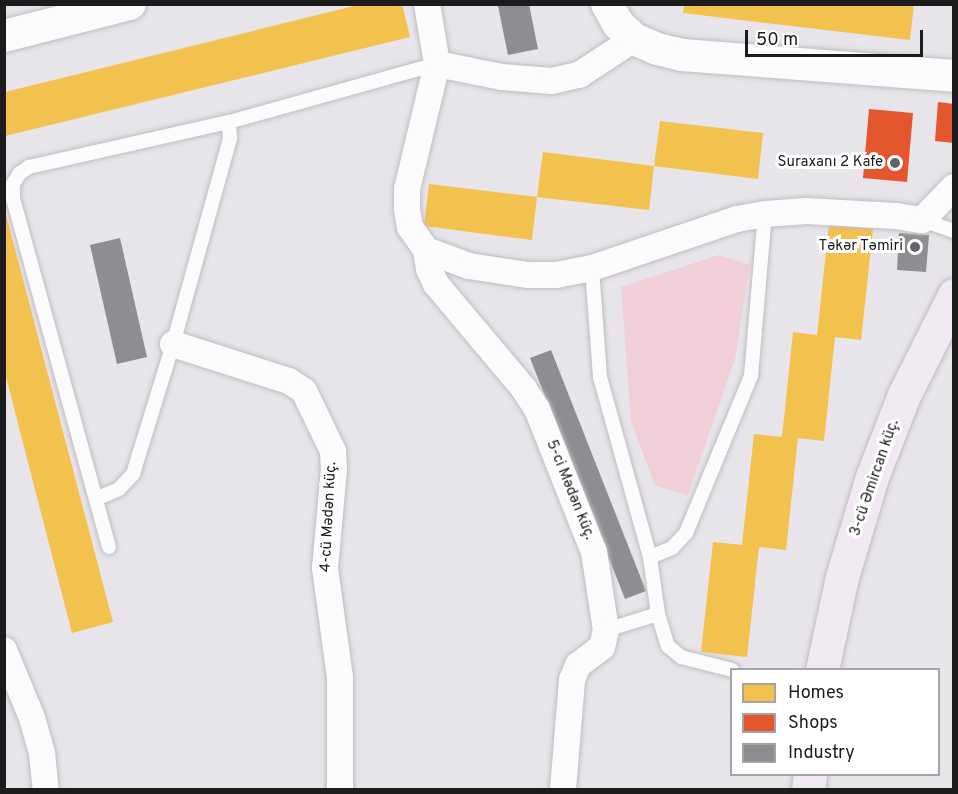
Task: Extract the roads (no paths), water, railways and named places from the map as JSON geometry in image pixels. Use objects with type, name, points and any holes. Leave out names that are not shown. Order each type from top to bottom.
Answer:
[{"type":"main road","name":"3-cü Əmircan küç.","points":[[822,668],[842,577],[872,477],[904,395],[954,295]]},
{"type":"street","points":[[4,36],[130,4]]},
{"type":"street","points":[[427,4],[437,64],[502,77],[552,81],[579,75],[634,39]]},
{"type":"street","points":[[607,4],[618,24],[634,39],[657,49],[682,55],[954,76]]},
{"type":"street","name":"5-ci Mədən küç.","points":[[437,64],[407,189],[407,209],[411,227],[426,250],[429,269],[436,284],[524,389],[537,409],[588,531],[594,552],[606,630]]},
{"type":"street","points":[[426,250],[470,266],[528,275],[556,275],[592,268],[737,219],[765,214],[806,211],[897,216],[922,220],[954,187]]},
{"type":"street","name":"4-cü Mədən küç.","points":[[173,344],[289,381],[304,391],[333,451],[334,469],[325,568],[340,677],[340,789]]},
{"type":"street","points":[[563,789],[572,680],[578,665],[602,647],[606,630]]},
{"type":"street","points":[[6,655],[32,718],[42,754],[46,789]]},
{"type":"lane","points":[[110,547],[13,199],[13,184],[29,167],[229,122],[437,64]]},
{"type":"lane","points":[[98,498],[119,489],[133,474],[173,344],[230,138],[229,122]]},
{"type":"lane","points":[[650,557],[672,548],[686,533],[751,376],[765,214]]},
{"type":"lane","points":[[922,220],[954,231]]},
{"type":"lane","points":[[592,268],[600,377],[650,557],[658,614],[668,646],[681,657],[730,669]]},
{"type":"lane","points":[[606,630],[658,614]]},
{"type":"place","name":"Suraxanı 2 Kafe","points":[[895,163]]},
{"type":"place","name":"Təkər Təmiri","points":[[915,247]]}]
